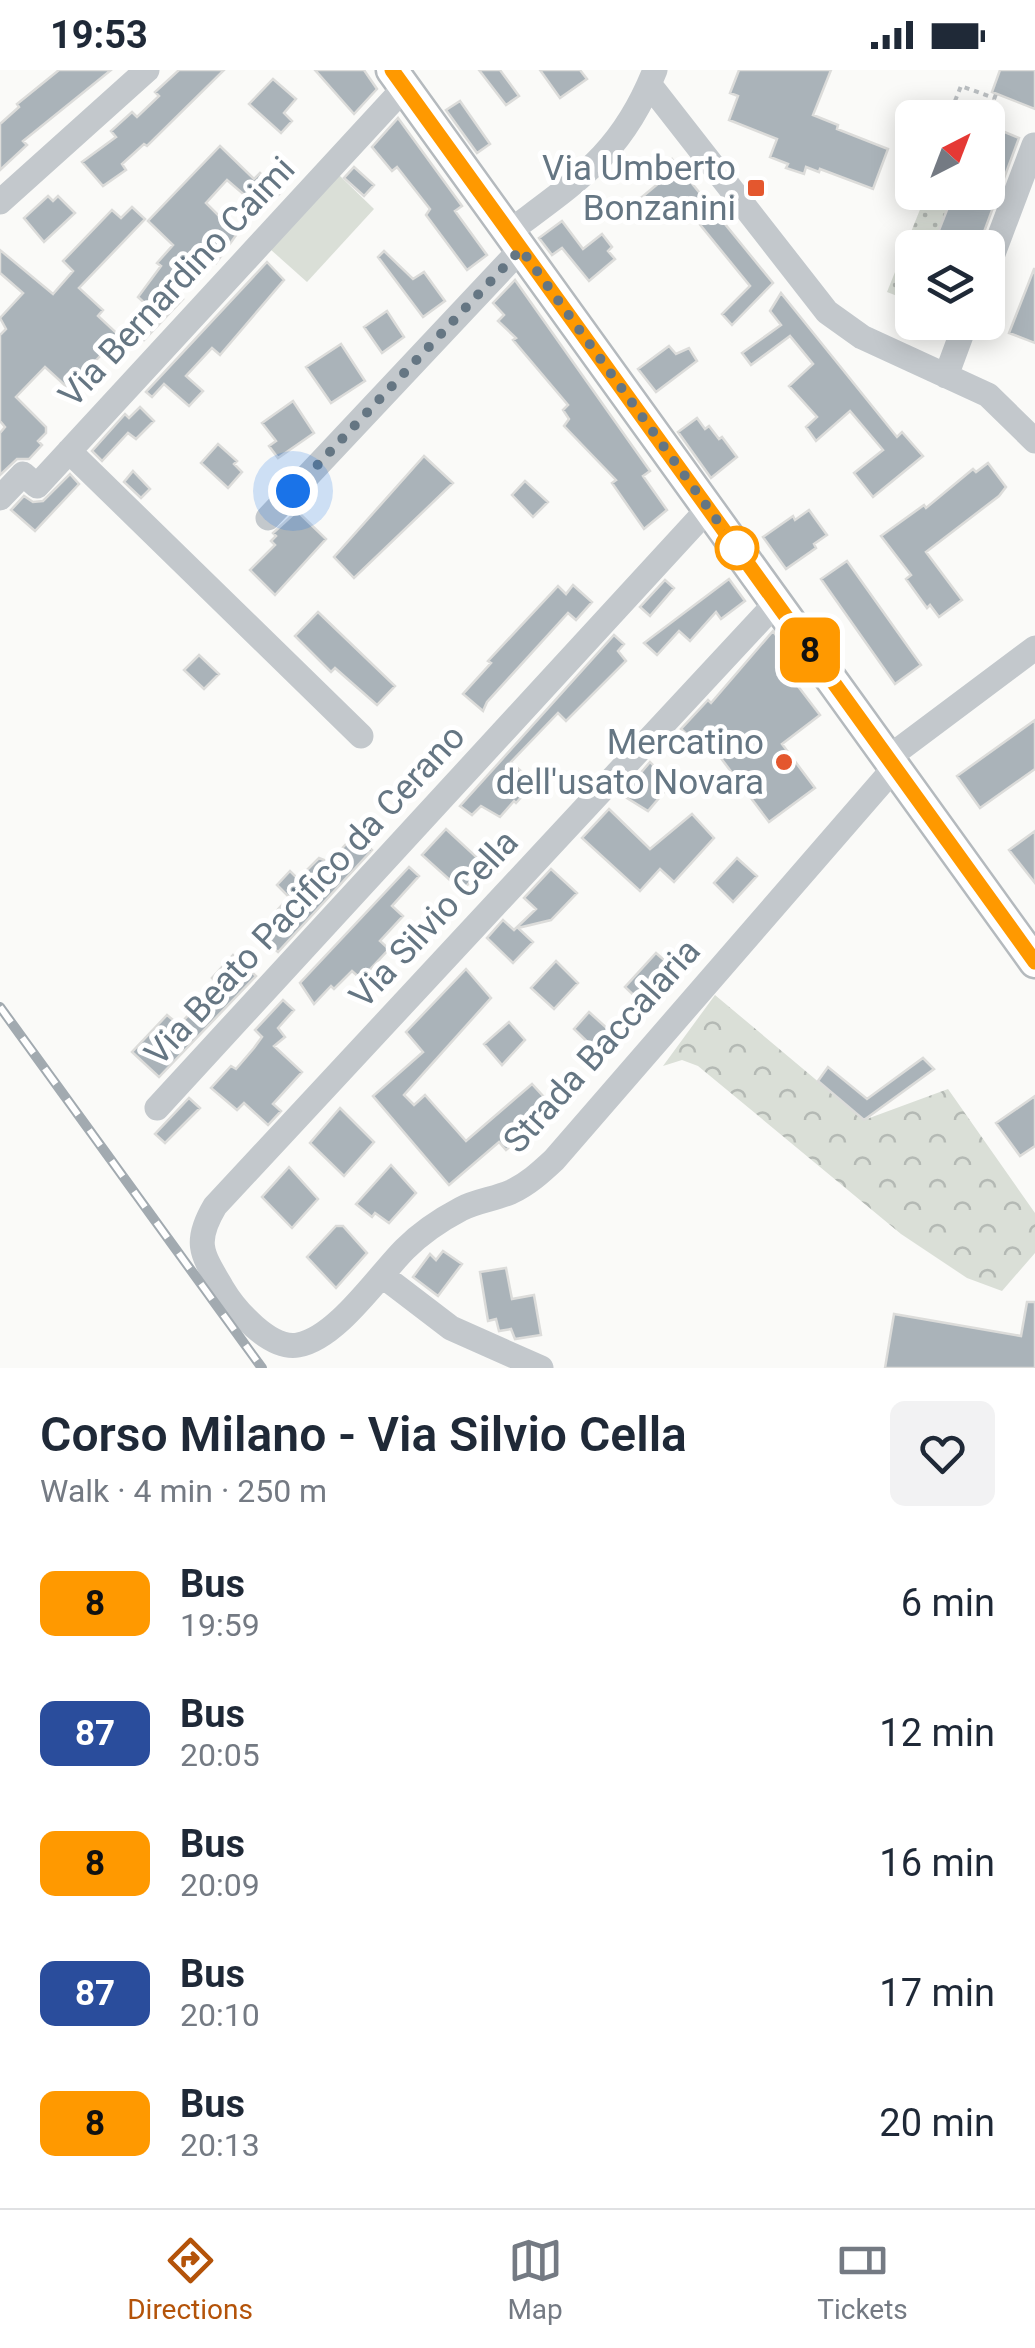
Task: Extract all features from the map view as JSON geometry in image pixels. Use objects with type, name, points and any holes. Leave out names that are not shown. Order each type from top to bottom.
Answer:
[{"type":"main road","points":[[398,79],[1035,962]]},
{"type":"street","points":[[0,202],[144,71]]},
{"type":"street","points":[[268,518],[515,241],[606,157],[630,126],[652,77],[827,312],[862,336],[988,395],[1035,441]]},
{"type":"street","name":"Via Bernardino Caimi","points":[[0,498],[23,474],[37,486],[398,79]]},
{"type":"street","points":[[1002,230],[1034,146]]},
{"type":"street","points":[[946,376],[959,340]]},
{"type":"street","points":[[69,451],[362,736]]},
{"type":"street","name":"Via Beato Pacifico da Cerano","points":[[157,1108],[708,509]]},
{"type":"street","name":"Via Silvio Cella","points":[[229,1300],[202,1255],[202,1228],[215,1206],[776,602]]},
{"type":"street","name":"Strada Baccalaria","points":[[229,1300],[269,1338],[295,1346],[319,1337],[406,1249],[435,1226],[462,1208],[532,1180],[554,1160],[891,763],[1035,648]]},
{"type":"street","points":[[383,1276],[451,1328],[541,1368]]},
{"type":"path","points":[[956,100],[961,86],[995,96],[993,100]]},
{"type":"green space","points":[[339,175],[374,209],[307,282],[270,249]]},
{"type":"green space","points":[[920,210],[947,210],[939,230],[912,230]]},
{"type":"green space","points":[[895,272],[895,295],[887,292]]},
{"type":"green space","points":[[715,995],[864,1120],[948,1089],[1035,1213],[1035,1253],[1002,1291],[967,1278],[901,1234],[698,1066],[682,1060],[663,1066]]},
{"type":"building","points":[[59,70],[111,70],[23,141],[27,145],[0,170],[0,124],[19,107],[17,104]]},
{"type":"building","points":[[179,70],[224,70],[147,146],[144,144],[122,164],[126,170],[103,186],[82,162],[116,137],[111,131],[132,112],[137,117],[159,96],[155,92]]},
{"type":"building","points":[[315,70],[364,70],[377,89],[354,114]]},
{"type":"building","points":[[479,70],[500,70],[519,96],[506,105]]},
{"type":"building","points":[[540,70],[580,70],[587,79],[560,98]]},
{"type":"building","points":[[739,70],[831,70],[813,115],[888,149],[873,189],[820,169],[819,172],[806,167],[804,174],[770,157],[777,139],[729,120],[738,96],[730,93]]},
{"type":"building","points":[[1000,70],[1035,70],[1035,109],[992,92]]},
{"type":"building","points":[[273,79],[296,99],[284,113],[292,121],[281,133],[249,104]]},
{"type":"building","points":[[460,101],[490,144],[477,153],[446,110]]},
{"type":"building","points":[[398,118],[462,206],[455,211],[487,255],[467,270],[426,215],[430,209],[397,167],[392,171],[372,147]]},
{"type":"building","points":[[1005,132],[1019,138],[1005,176]]},
{"type":"building","points":[[220,146],[254,179],[260,173],[281,192],[263,211],[227,180],[206,203],[237,234],[216,263],[207,254],[173,290],[183,299],[144,340],[130,328],[150,308],[138,297],[161,266],[157,263],[173,245],[148,221]]},
{"type":"building","points":[[672,159],[773,283],[732,325],[722,314],[750,286],[684,205],[662,222],[642,197],[660,182],[654,175]]},
{"type":"building","points":[[354,167],[374,185],[364,196],[344,178]]},
{"type":"building","points":[[48,196],[53,201],[58,196],[75,213],[44,242],[24,218]]},
{"type":"building","points":[[132,207],[145,219],[79,288],[103,310],[98,316],[124,340],[107,359],[102,354],[69,389],[45,367],[16,397],[46,427],[46,433],[38,441],[42,445],[29,459],[17,459],[0,475],[0,433],[5,427],[0,421],[0,335],[6,329],[0,318],[23,293],[0,273],[0,250],[53,294],[73,271],[63,261],[112,210],[121,218]]},
{"type":"building","points":[[947,210],[992,210],[985,230],[939,230]]},
{"type":"building","points":[[562,221],[583,249],[602,234],[612,247],[608,251],[615,259],[589,281],[562,248],[552,255],[539,238]]},
{"type":"building","points":[[384,251],[413,279],[424,272],[445,301],[423,317],[378,257]]},
{"type":"building","points":[[267,262],[284,280],[220,355],[212,348],[186,376],[203,391],[189,406],[164,384],[152,397],[146,392]]},
{"type":"building","points":[[1035,269],[1035,343],[1009,333]]},
{"type":"building","points":[[515,280],[650,471],[643,476],[667,510],[644,529],[612,483],[616,480],[564,426],[569,419],[563,410],[568,405],[498,321],[504,315],[493,303]]},
{"type":"building","points":[[781,293],[897,437],[902,432],[923,456],[873,497],[854,473],[883,450],[850,411],[816,441],[806,427],[817,417],[789,386],[813,364],[790,336],[751,365],[742,353],[781,325],[770,311]]},
{"type":"building","points":[[387,311],[404,337],[382,353],[364,327]]},
{"type":"building","points":[[341,344],[365,381],[331,403],[306,367]]},
{"type":"building","points":[[669,346],[676,354],[689,348],[697,361],[656,392],[638,369]]},
{"type":"building","points":[[293,401],[314,433],[278,458],[269,446],[276,441],[262,423]]},
{"type":"building","points":[[140,407],[154,421],[136,439],[128,433],[102,461],[92,451],[125,414],[129,418]]},
{"type":"building","points":[[697,418],[705,429],[709,426],[719,439],[722,437],[737,457],[711,478],[678,432]]},
{"type":"building","points":[[218,444],[237,461],[234,464],[242,472],[228,488],[201,463]]},
{"type":"building","points":[[424,456],[453,483],[354,578],[334,557]]},
{"type":"building","points":[[988,463],[1006,487],[926,552],[962,600],[939,617],[930,605],[927,608],[906,579],[911,575],[881,536],[924,505],[926,508],[973,469],[976,472]]},
{"type":"building","points":[[133,471],[150,489],[141,498],[124,482]]},
{"type":"building","points":[[70,474],[79,484],[35,531],[11,510],[24,496],[33,502],[43,501]]},
{"type":"building","points":[[525,481],[548,502],[533,517],[512,495]]},
{"type":"building","points":[[809,510],[827,535],[786,569],[763,537]]},
{"type":"building","points":[[297,511],[326,539],[275,595],[250,570],[275,545],[271,541],[276,536],[273,533]]},
{"type":"building","points":[[847,561],[921,665],[895,684],[821,579]]},
{"type":"building","points":[[729,579],[745,601],[721,619],[716,612],[690,641],[679,631],[657,655],[644,643]]},
{"type":"building","points":[[665,580],[674,588],[650,616],[640,607]]},
{"type":"building","points":[[573,585],[592,602],[576,620],[568,613],[483,711],[463,694],[491,663],[488,661],[558,586],[566,594]]},
{"type":"building","points":[[318,612],[395,686],[377,705],[335,668],[331,672],[295,636]]},
{"type":"building","points":[[773,631],[805,676],[794,681],[820,715],[782,744],[815,788],[769,822],[708,741],[702,748],[681,729],[708,700],[711,703]]},
{"type":"building","points":[[614,635],[624,644],[618,651],[626,661],[566,721],[558,713],[511,762],[534,783],[516,803],[500,817],[481,806],[472,815],[460,806]]},
{"type":"building","points":[[199,655],[219,674],[204,689],[184,670]]},
{"type":"building","points":[[1035,720],[1035,769],[980,808],[957,776]]},
{"type":"building","points":[[650,762],[671,784],[648,811],[622,795]]},
{"type":"building","points":[[609,809],[650,849],[692,814],[714,838],[674,882],[660,869],[640,891],[582,838]]},
{"type":"building","points":[[446,829],[485,865],[462,891],[422,855]]},
{"type":"building","points":[[1035,831],[1035,883],[1009,850]]},
{"type":"building","points":[[349,841],[361,852],[367,845],[372,850],[278,952],[261,937],[289,897],[277,885],[290,871],[298,879],[319,858],[329,862]]},
{"type":"building","points":[[737,858],[757,876],[733,902],[714,883]]},
{"type":"building","points":[[409,867],[419,876],[392,906],[403,916],[380,941],[389,949],[361,979],[352,971],[314,1004],[300,983]]},
{"type":"building","points":[[551,869],[577,893],[551,920],[518,928],[533,942],[513,963],[487,938],[503,920],[514,930],[536,909],[524,898]]},
{"type":"building","points":[[656,953],[678,972],[646,1007],[625,987]]},
{"type":"building","points":[[233,955],[256,976],[159,1077],[132,1052],[167,1015],[179,1025],[218,984],[212,978]]},
{"type":"building","points":[[556,961],[578,983],[554,1009],[531,988]]},
{"type":"building","points":[[466,969],[491,998],[404,1095],[414,1105],[425,1095],[466,1141],[532,1084],[554,1108],[506,1150],[499,1142],[449,1185],[373,1096],[423,1052],[406,1032]]},
{"type":"building","points":[[283,1000],[294,1010],[278,1028],[285,1037],[274,1046],[302,1072],[273,1104],[281,1111],[268,1125],[244,1103],[237,1110],[211,1088],[231,1066],[236,1069],[254,1048],[262,1037],[255,1030]]},
{"type":"building","points":[[589,1012],[610,1031],[619,1022],[628,1034],[605,1059],[574,1029]]},
{"type":"building","points":[[509,1022],[525,1040],[502,1065],[484,1044]]},
{"type":"building","points":[[923,1058],[934,1069],[864,1120],[818,1081],[828,1067],[867,1099]]},
{"type":"building","points":[[1035,1096],[1035,1146],[1020,1156],[996,1123]]},
{"type":"building","points":[[189,1098],[200,1108],[165,1143],[155,1134]]},
{"type":"building","points":[[340,1108],[374,1142],[344,1176],[310,1143]]},
{"type":"building","points":[[391,1165],[416,1193],[389,1223],[375,1213],[372,1217],[356,1204]]},
{"type":"building","points":[[289,1167],[318,1199],[292,1228],[262,1197]]},
{"type":"building","points":[[336,1226],[343,1226],[367,1253],[336,1288],[307,1257]]},
{"type":"building","points":[[443,1251],[462,1264],[438,1296],[413,1277],[430,1254],[436,1260]]},
{"type":"building","points":[[506,1268],[512,1299],[534,1295],[541,1335],[515,1339],[511,1329],[499,1331],[496,1319],[488,1321],[480,1272]]},
{"type":"building","points":[[1027,1302],[1035,1302],[1035,1368],[885,1368],[894,1314],[1021,1336]]},
{"type":"railway","points":[[0,1007],[262,1368]]},
{"type":"bus line","name":"8","points":[[392,70],[1035,962]]},
{"type":"place","name":"Via Umberto Bonzanini","points":[[756,188]]},
{"type":"place","name":"Mercatino dell'usato Novara","points":[[784,762]]},
{"type":"route","points":[[293,491],[521,249],[737,548]]}]
